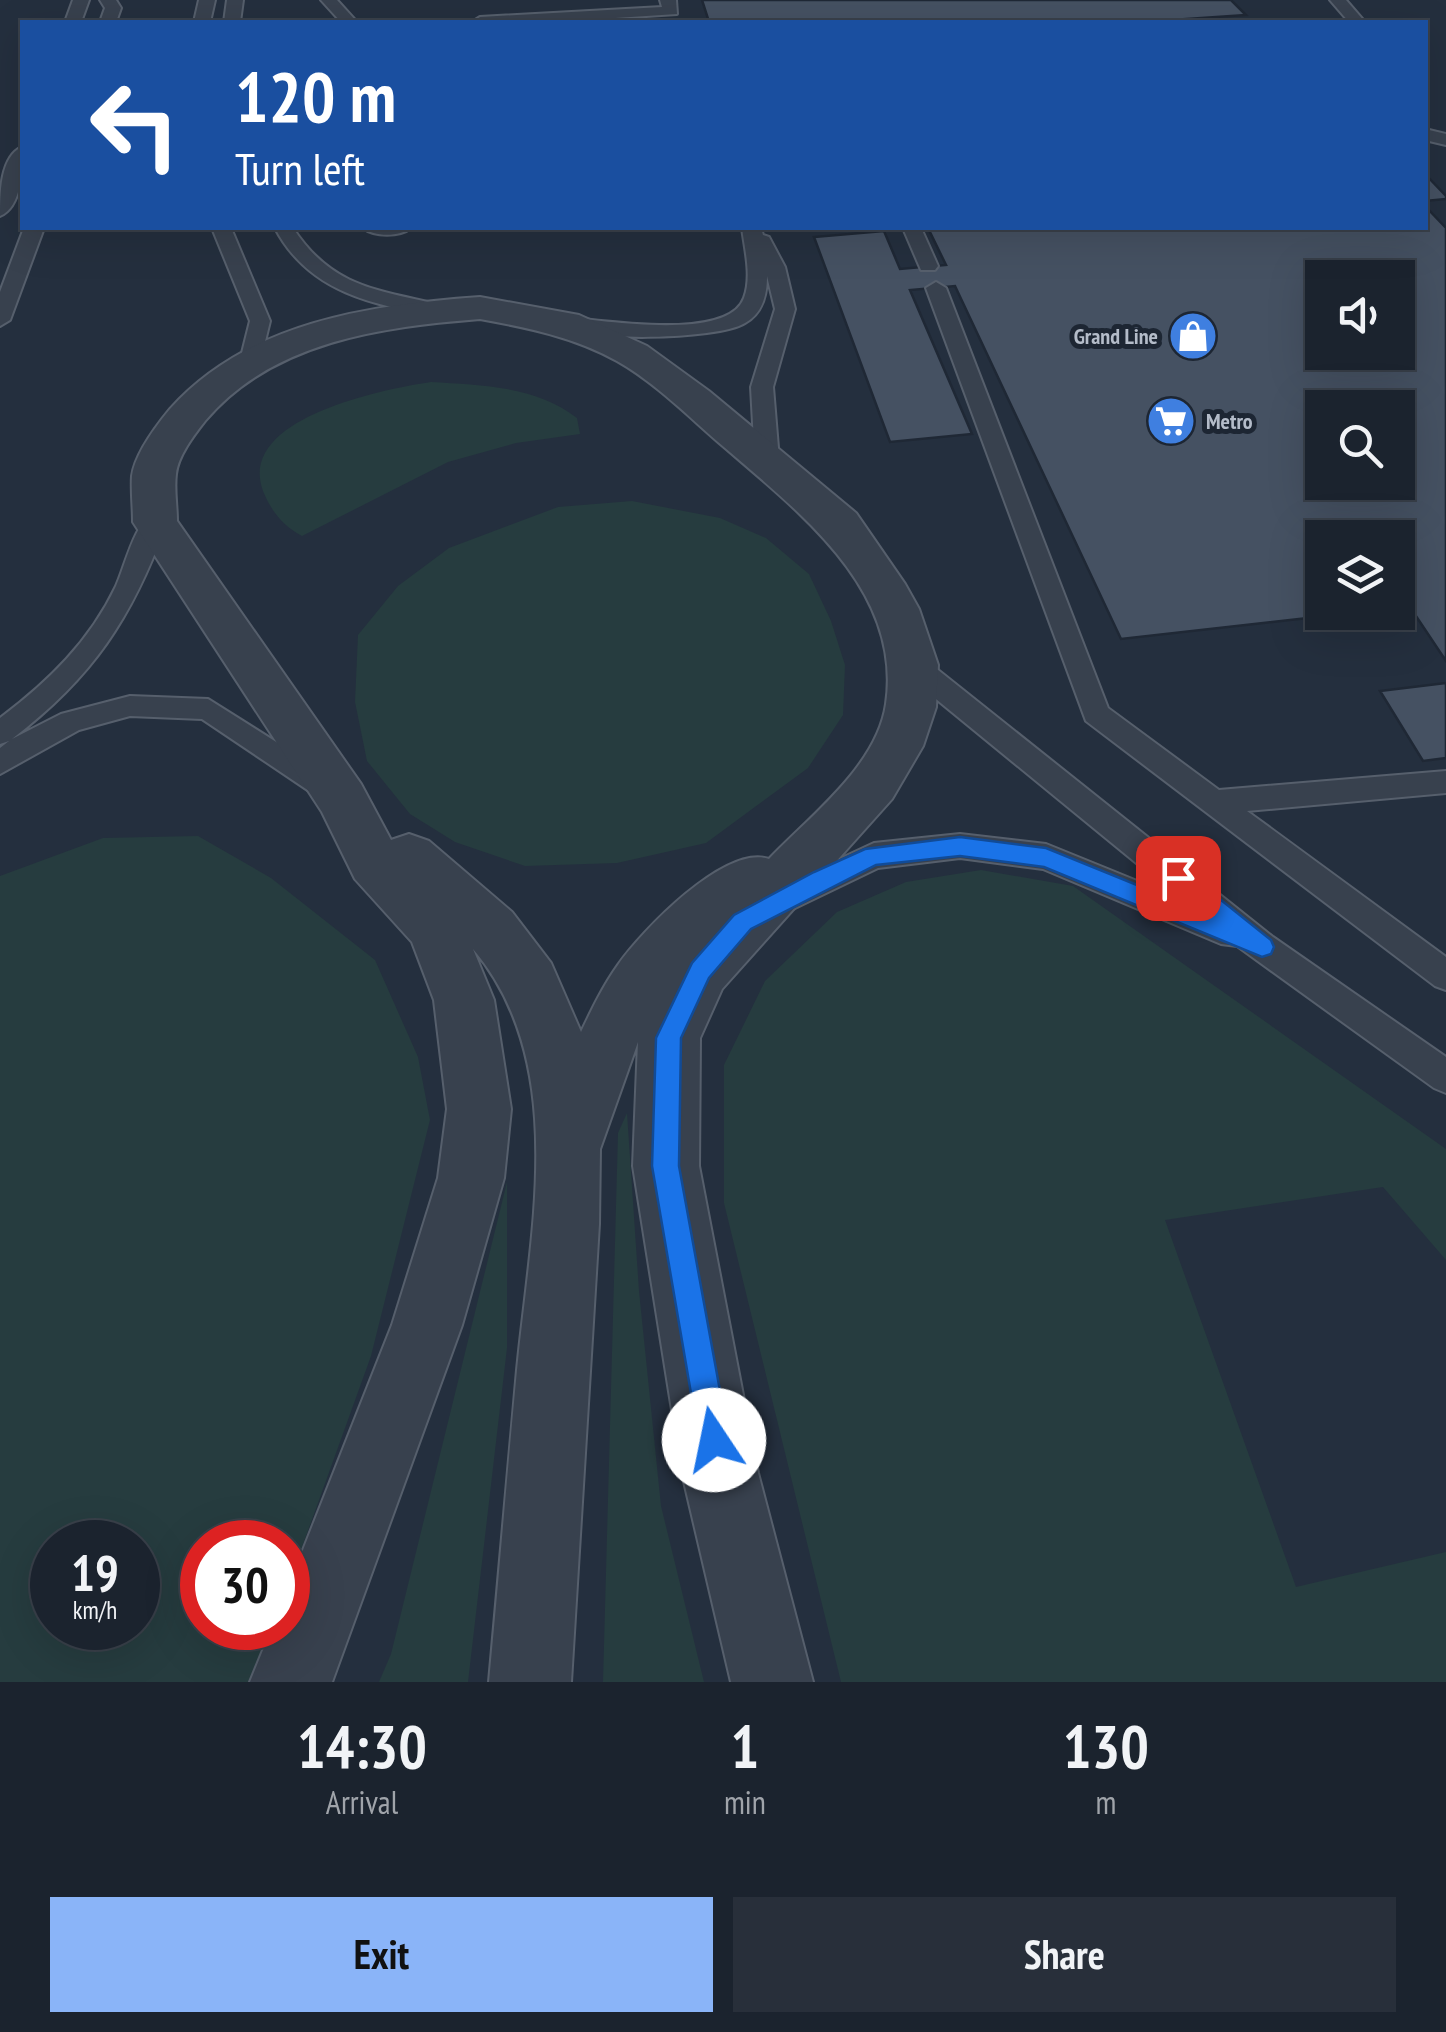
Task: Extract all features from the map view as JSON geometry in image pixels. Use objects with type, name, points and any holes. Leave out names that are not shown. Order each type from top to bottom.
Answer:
[{"type":"street","points":[[291,1682],[427,1325],[472,1178],[478,1109],[464,1000],[435,928],[375,863],[342,798],[155,522],[154,472],[175,430],[206,394],[251,361],[323,331],[480,308],[564,324],[633,354],[767,460],[840,524],[864,557],[894,609],[912,666],[911,707],[897,746],[873,784],[701,970],[669,1038],[666,1166],[720,1473],[772,1682]]},
{"type":"street","points":[[342,798],[481,918],[531,983],[554,1047],[569,1149],[530,1682]]},
{"type":"street","points":[[569,1149],[603,1044],[644,973],[679,932],[722,899],[822,838]]},
{"type":"lane","points":[[329,0],[347,20]]},
{"type":"lane","points":[[1338,0],[1355,20]]},
{"type":"lane","points":[[515,20],[671,11]]},
{"type":"lane","points":[[0,210],[20,157]]},
{"type":"lane","points":[[0,320],[33,230]]},
{"type":"lane","points":[[221,230],[260,321],[251,361]]},
{"type":"lane","points":[[285,230],[298,254],[329,280],[376,299],[442,311]]},
{"type":"lane","points":[[564,324],[686,331],[737,319],[751,308],[757,286],[754,230]]},
{"type":"lane","points":[[755,230],[775,266],[785,309],[762,387],[767,460]]},
{"type":"lane","points":[[913,230],[1096,714],[1446,976]]},
{"type":"lane","points":[[0,733],[31,711],[102,641],[134,582],[155,522]]},
{"type":"lane","points":[[912,666],[1262,947],[1446,1077]]},
{"type":"lane","points":[[0,763],[71,722],[130,706],[208,709],[342,798]]},
{"type":"lane","points":[[1213,802],[1446,782]]},
{"type":"lane","points":[[742,922],[822,878],[874,856],[960,846],[1046,858],[1262,947]]},
{"type":"green space","points":[[431,382],[507,389],[544,399],[577,418],[580,434],[516,443],[448,462],[302,536],[278,517],[263,491],[261,466],[271,444],[292,426],[319,412],[350,400]]},
{"type":"green space","points":[[632,501],[720,518],[766,538],[809,574],[831,621],[845,665],[843,715],[808,768],[706,843],[617,863],[525,866],[455,842],[410,814],[367,761],[355,702],[358,635],[398,586],[449,548],[558,507]]},
{"type":"green space","points":[[198,836],[271,878],[375,960],[418,1057],[430,1120],[371,1356],[310,1525],[310,1520],[180,1520],[180,1650],[265,1650],[253,1682],[0,1682],[0,876],[103,838]]},
{"type":"green space","points":[[981,870],[1073,886],[1446,1149],[1446,1260],[1383,1187],[1165,1220],[1296,1587],[1446,1552],[1446,1682],[841,1682],[724,1203],[724,1065],[765,981],[837,912],[906,882]]},
{"type":"green space","points":[[627,1113],[639,1291],[661,1506],[704,1682],[603,1682],[618,1133]]},
{"type":"green space","points":[[507,1182],[507,1348],[468,1682],[379,1682],[391,1654]]},
{"type":"building","points":[[702,0],[1231,0],[1246,15],[1172,20],[708,20]]},
{"type":"building","points":[[1428,177],[1446,196],[1428,201]]},
{"type":"building","name":"Metro","points":[[1428,209],[1446,228],[1446,661],[1415,614],[1415,520],[1305,520],[1305,618],[1121,639],[955,286],[910,290],[972,434],[890,442],[814,237],[884,231],[900,269],[946,265],[929,230],[1428,230]]},
{"type":"building","points":[[1446,683],[1446,758],[1423,761],[1380,691]]},
{"type":"place","name":"Grand Line","points":[[1193,336]]},
{"type":"place","name":"Metro","points":[[1171,421]]},
{"type":"route","points":[[714,1440],[666,1166],[669,1038],[701,970],[742,922],[822,878],[874,856],[960,846],[1046,858],[1262,947],[1178,878]]}]
